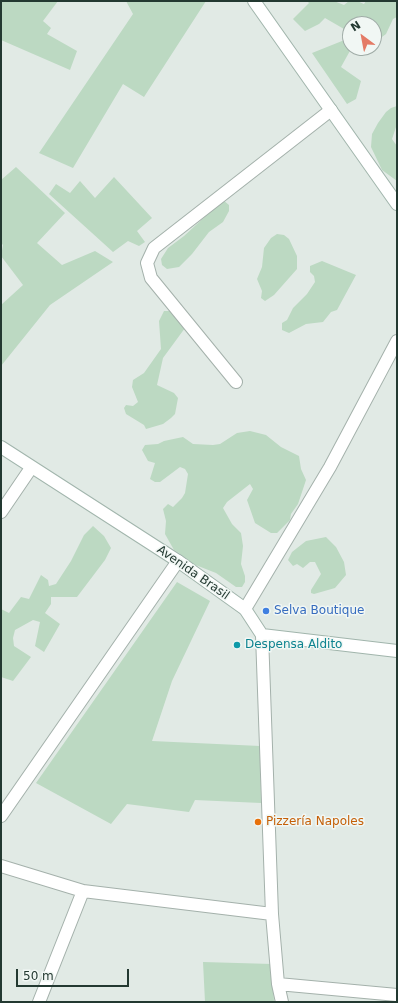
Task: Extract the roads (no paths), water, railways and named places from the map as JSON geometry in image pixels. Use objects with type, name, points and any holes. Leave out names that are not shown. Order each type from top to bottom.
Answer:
[{"type":"street","points":[[254,1],[397,204]]},
{"type":"street","points":[[236,382],[151,278],[147,263],[154,248],[331,110]]},
{"type":"street","points":[[245,609],[330,467],[397,341]]},
{"type":"street","name":"Avenida Brasil","points":[[1,447],[31,468],[178,561],[245,609],[262,635]]},
{"type":"street","points":[[1,512],[31,468]]},
{"type":"street","points":[[1,816],[178,561]]},
{"type":"street","points":[[282,1002],[278,984],[272,914],[262,635],[397,652]]},
{"type":"street","points":[[1,866],[82,891],[272,914]]},
{"type":"street","points":[[40,1002],[82,891]]},
{"type":"street","points":[[278,984],[397,995]]},
{"type":"place","name":"Selva Boutique","points":[[266,611]]},
{"type":"place","name":"Despensa Aldito","points":[[237,645]]},
{"type":"place","name":"Pizzería Napoles","points":[[258,822]]}]
